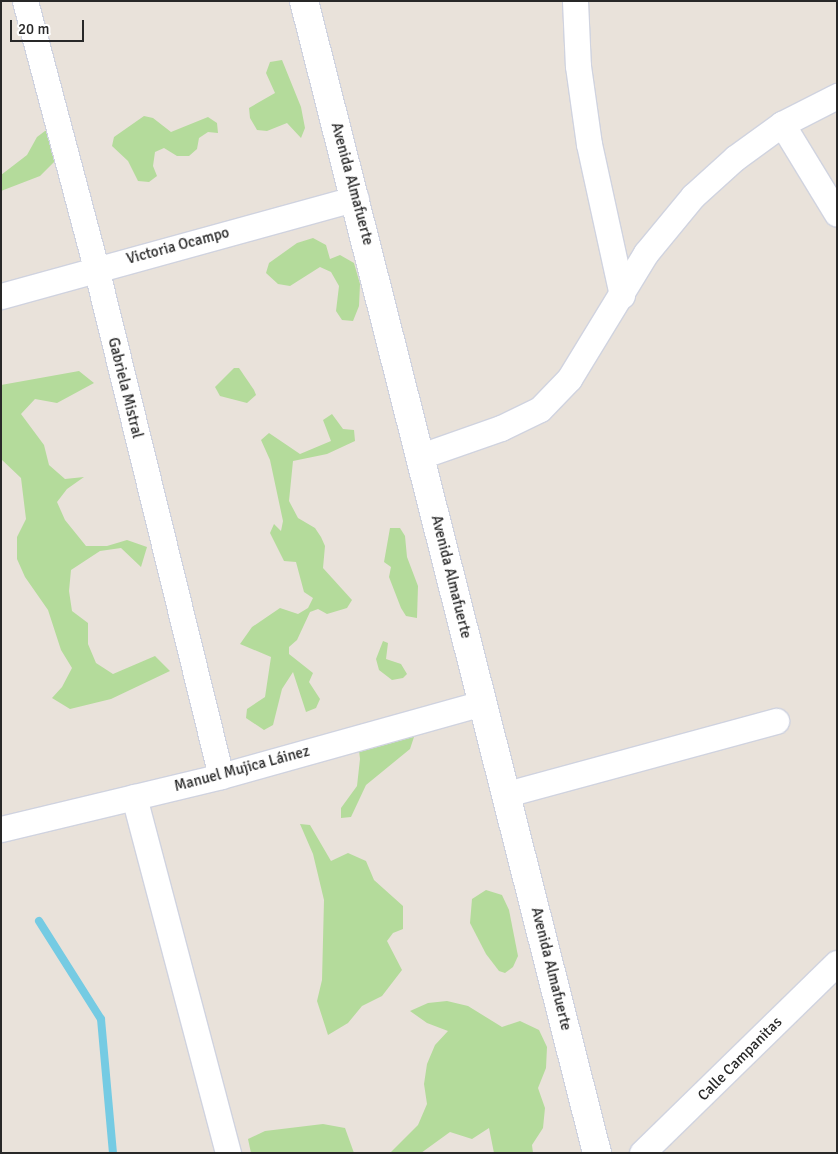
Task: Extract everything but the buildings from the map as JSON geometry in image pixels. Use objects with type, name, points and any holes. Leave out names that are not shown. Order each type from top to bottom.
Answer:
[{"type":"street","name":"Gabriela Mistral","points":[[25,1],[96,268],[221,776]]},
{"type":"street","name":"Avenida Almafuerte","points":[[304,1],[356,198],[597,1153]]},
{"type":"street","points":[[575,1],[578,66],[589,144],[622,295]]},
{"type":"street","points":[[421,456],[501,428],[540,409],[569,380],[646,253],[694,196],[736,158],[782,124],[837,96]]},
{"type":"street","points":[[782,124],[837,214]]},
{"type":"street","name":"Victoria Ocampo","points":[[1,296],[96,268],[356,198]]},
{"type":"street","name":"Manuel Mujica Láinez","points":[[1,829],[221,776],[482,703]]},
{"type":"street","points":[[507,794],[776,721]]},
{"type":"street","points":[[134,797],[228,1153]]},
{"type":"street","name":"Calle Campanitas","points":[[642,1153],[660,1138],[837,963]]},
{"type":"green space","points":[[282,60],[301,107],[305,128],[301,138],[287,123],[267,131],[257,130],[250,118],[249,108],[275,93],[266,73],[270,62]]},
{"type":"green space","points":[[144,116],[153,118],[171,132],[208,117],[217,123],[218,133],[208,132],[199,138],[197,149],[189,156],[177,156],[164,148],[155,152],[153,166],[157,176],[149,182],[138,181],[128,161],[112,146],[114,137]]},
{"type":"green space","points":[[45,131],[55,131],[55,161],[40,176],[1,191],[1,175],[27,155],[37,137]]},
{"type":"green space","points":[[313,238],[326,245],[330,259],[340,255],[354,263],[360,284],[359,306],[353,321],[342,320],[336,311],[339,286],[331,272],[320,267],[290,286],[278,284],[266,273],[269,263],[297,243]]},
{"type":"green space","points":[[234,368],[239,368],[256,395],[247,403],[220,396],[215,387]]},
{"type":"green space","points":[[79,371],[94,383],[57,403],[35,399],[21,414],[44,445],[49,465],[65,479],[84,477],[67,489],[57,502],[65,520],[86,546],[107,546],[127,540],[147,547],[141,567],[121,548],[100,551],[71,570],[69,591],[72,611],[88,623],[88,644],[96,663],[113,674],[155,656],[170,671],[111,699],[70,709],[52,698],[62,687],[72,668],[61,650],[48,610],[25,577],[17,559],[17,537],[26,519],[21,478],[1,459],[1,385]]},
{"type":"green space","points":[[332,414],[343,429],[354,430],[355,441],[327,454],[293,461],[289,501],[298,518],[315,528],[321,537],[325,546],[323,568],[352,600],[347,608],[327,614],[318,609],[310,612],[297,640],[289,647],[289,654],[313,673],[309,682],[320,699],[316,708],[306,712],[293,672],[282,689],[273,725],[264,730],[246,718],[247,709],[265,697],[271,657],[240,644],[252,627],[280,608],[298,614],[308,608],[313,598],[304,592],[296,562],[284,561],[270,533],[274,524],[281,531],[283,521],[270,460],[261,440],[269,433],[300,454],[331,441],[323,420]]},
{"type":"green space","points":[[390,528],[400,528],[405,536],[407,557],[418,586],[417,618],[406,616],[401,608],[389,577],[391,567],[384,562]]},
{"type":"green space","points":[[383,641],[388,643],[386,659],[401,664],[407,674],[403,678],[392,680],[379,670],[376,659]]},
{"type":"green space","points":[[411,733],[414,737],[410,749],[366,785],[351,817],[341,818],[341,808],[357,786],[360,759],[358,742]]},
{"type":"green space","points":[[300,824],[310,825],[331,861],[348,853],[366,861],[374,880],[403,906],[403,929],[393,933],[387,941],[402,970],[382,996],[362,1006],[348,1023],[328,1035],[317,1001],[322,980],[324,900],[313,854]]},
{"type":"green space","points":[[486,890],[502,895],[509,910],[518,956],[513,967],[505,973],[499,971],[486,954],[470,923],[472,899]]},
{"type":"green space","points":[[447,1001],[468,1006],[502,1027],[520,1021],[539,1030],[547,1047],[546,1068],[538,1088],[545,1108],[543,1128],[532,1145],[533,1153],[494,1153],[489,1128],[472,1139],[450,1132],[421,1153],[390,1153],[418,1125],[427,1104],[424,1084],[427,1064],[435,1045],[448,1031],[427,1023],[410,1011],[428,1003]]},
{"type":"green space","points":[[323,1124],[345,1128],[354,1153],[251,1153],[248,1139],[265,1131]]},
{"type":"waterway","points":[[39,921],[101,1019],[113,1153]]}]
